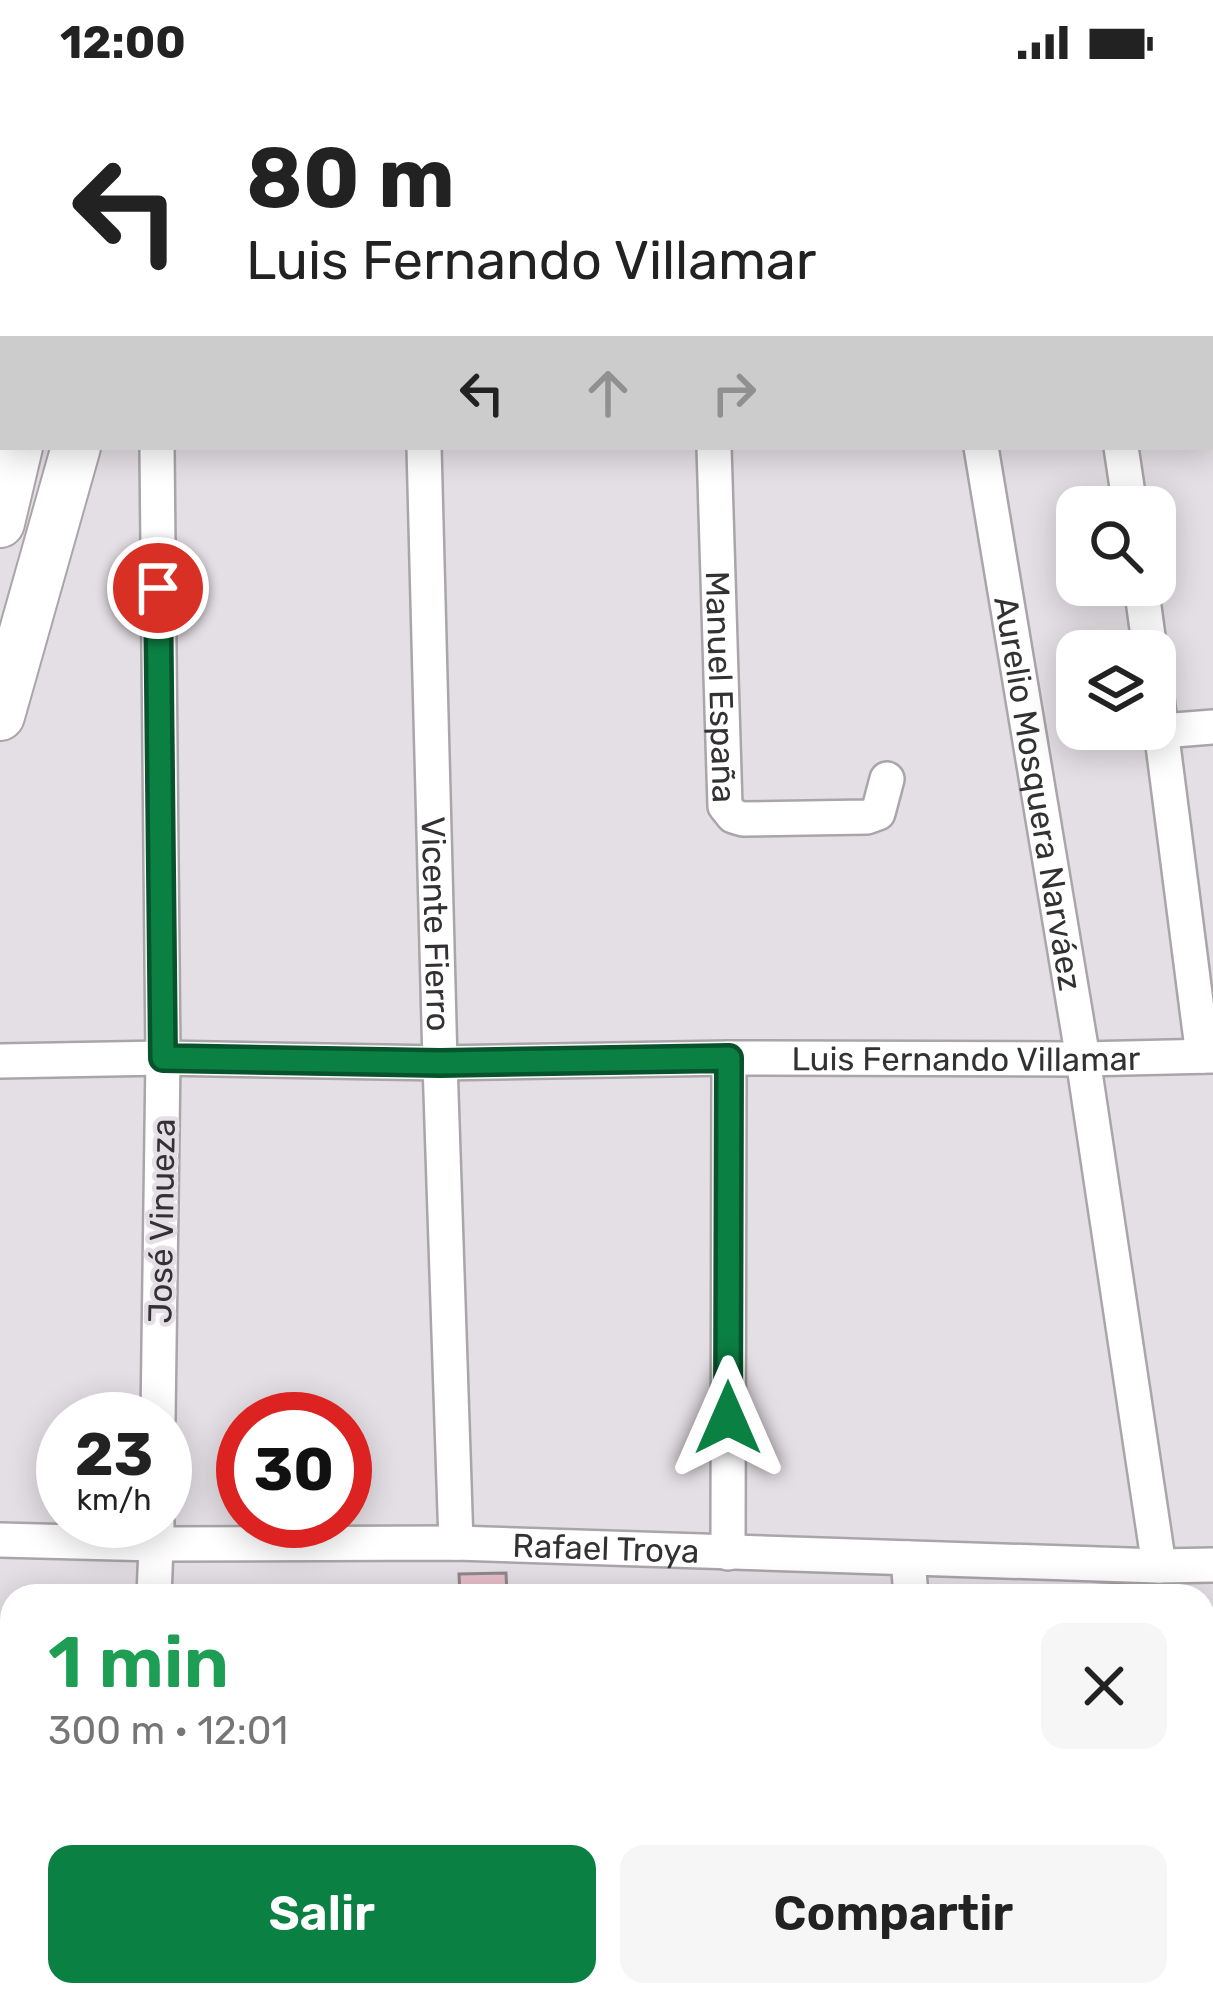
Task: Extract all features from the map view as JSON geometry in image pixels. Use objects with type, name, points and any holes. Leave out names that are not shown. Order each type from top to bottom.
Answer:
[{"type":"highway","points":[[0,523],[17,450]]},
{"type":"highway","points":[[0,716],[75,450]]},
{"type":"street","name":"José Vinueza","points":[[157,450],[163,1058],[158,1392]]},
{"type":"street","name":"Vicente Fierro","points":[[424,450],[456,1543]]},
{"type":"street","name":"Manuel España","points":[[714,450],[724,806],[743,819],[867,817],[878,813],[887,778]]},
{"type":"street","name":"Aurelio Mosquera Narváez","points":[[982,450],[1083,1059],[1159,1566]]},
{"type":"street","points":[[1121,450],[1127,486]]},
{"type":"street","points":[[1176,730],[1213,727]]},
{"type":"street","points":[[1165,750],[1208,1056]]},
{"type":"street","name":"Luis Fernando Villamar","points":[[0,1060],[440,1063],[1208,1056]]},
{"type":"street","points":[[728,1553],[729,1058]]},
{"type":"street","name":"Rafael Troya","points":[[192,1534],[1213,1564]]},
{"type":"street","name":"Rafael Troya","points":[[0,1540],[36,1538]]},
{"type":"street","points":[[154,1584],[156,1548]]},
{"type":"street","points":[[908,1558],[909,1584]]},
{"type":"building","points":[[506,1573],[506,1584],[459,1584],[459,1574]]},
{"type":"route","points":[[158,588],[163,1058],[440,1063],[729,1058],[728,1418]]}]
